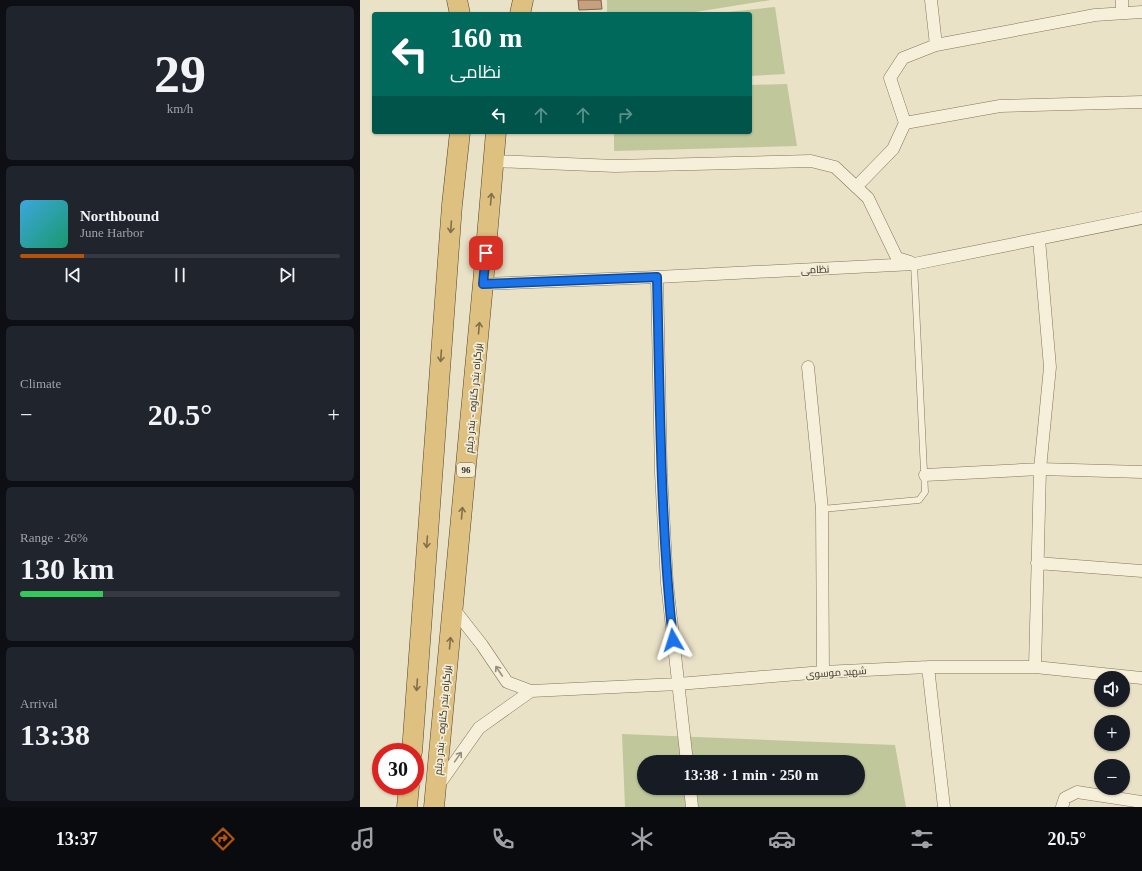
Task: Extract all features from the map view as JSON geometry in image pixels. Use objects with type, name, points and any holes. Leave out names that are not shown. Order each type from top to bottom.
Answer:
[{"type":"highway","points":[[457,0],[460,12]]},
{"type":"highway","points":[[520,12],[523,0]]},
{"type":"highway","points":[[413,743],[452,205],[460,134]]},
{"type":"highway","name":"بزرگراه بندر گناوه - بندر دیلم","points":[[435,798],[496,134]]},
{"type":"highway","points":[[407,807],[408,795]]},
{"type":"street","points":[[931,0],[936,45]]},
{"type":"street","points":[[1122,0],[1122,13]]},
{"type":"street","points":[[856,187],[893,149],[905,122],[890,78],[903,58],[936,45],[1095,15],[1142,12]]},
{"type":"street","points":[[905,122],[1000,106],[1142,102]]},
{"type":"street","points":[[494,161],[615,166],[811,161],[835,167],[868,198],[897,258],[914,264]]},
{"type":"street","name":"نظامی","points":[[483,284],[914,264],[1142,218]]},
{"type":"street","points":[[1035,667],[1040,470],[1050,367],[1039,240]]},
{"type":"street","points":[[657,277],[661,473],[667,583],[686,755]]},
{"type":"street","points":[[808,366],[822,509],[823,672]]},
{"type":"street","points":[[925,475],[1040,470],[1142,472]]},
{"type":"street","points":[[1037,563],[1142,571]]},
{"type":"street","points":[[453,608],[482,645],[507,682],[530,690]]},
{"type":"street","points":[[928,666],[944,807]]},
{"type":"street","name":"شهید موسوی","points":[[530,690],[678,684],[823,672],[928,666],[1035,667],[1142,678]]},
{"type":"street","points":[[435,798],[479,728],[530,690]]},
{"type":"street","points":[[1062,807],[1065,798],[1077,792],[1142,802]]},
{"type":"street","points":[[691,795],[692,807]]},
{"type":"lane","points":[[822,509],[919,500],[925,492],[914,264]]},
{"type":"green space","points":[[607,0],[771,0],[696,12],[607,12]]},
{"type":"green space","points":[[775,7],[785,74],[752,76],[752,12],[727,12]]},
{"type":"green space","points":[[787,84],[797,146],[614,151],[614,134],[752,134],[752,85]]},
{"type":"green space","points":[[622,734],[895,745],[906,807],[625,807]]},
{"type":"building","points":[[578,0],[601,0],[602,9],[579,10]]},
{"type":"route","points":[[486,253],[483,284],[657,277],[661,473],[667,583],[673,640]]}]
